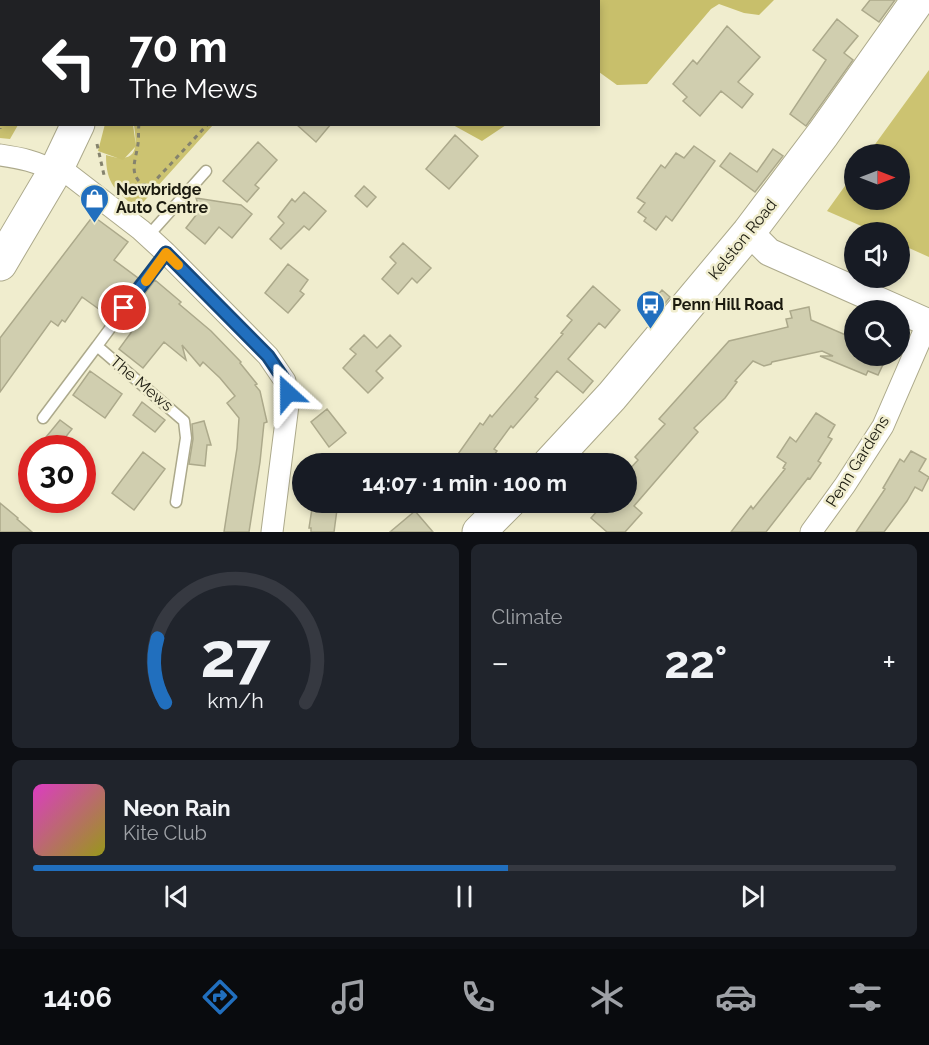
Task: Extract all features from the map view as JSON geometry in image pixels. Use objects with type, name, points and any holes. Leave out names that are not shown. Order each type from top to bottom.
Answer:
[{"type":"main road","name":"Kelston Road","points":[[559,453],[612,396],[748,232],[824,134],[918,0]]},
{"type":"main road","points":[[0,264],[56,169],[89,131]]},
{"type":"main road","points":[[479,532],[498,513]]},
{"type":"street","points":[[0,154],[56,169],[109,205],[166,253],[268,356],[285,381],[288,405],[272,532]]},
{"type":"street","points":[[748,232],[769,252],[928,322]]},
{"type":"street","name":"Penn Gardens","points":[[811,532],[883,426],[928,322]]},
{"type":"lane","points":[[147,236],[206,171]]},
{"type":"lane","name":"The Mews","points":[[166,253],[97,346],[184,421],[186,438],[176,502]]},
{"type":"lane","points":[[43,418],[97,346]]},
{"type":"path","points":[[139,126],[133,169],[136,179],[143,184],[152,184],[206,126]]},
{"type":"path","points":[[89,131],[97,145],[108,187],[109,205]]},
{"type":"shaded area","points":[[600,0],[774,0],[759,15],[744,13],[719,4],[711,9],[647,84],[617,85],[600,73]]},
{"type":"shaded area","points":[[929,70],[929,257],[910,248],[910,222],[852,222],[827,211],[844,187],[844,210],[910,210],[910,144],[875,144]]},
{"type":"shaded area","points":[[0,126],[17,126],[10,139],[0,138]]},
{"type":"shaded area","points":[[104,126],[133,126],[136,146],[123,160],[98,151]]},
{"type":"shaded area","points":[[134,126],[212,126],[137,209],[114,186],[106,165],[106,155],[124,158],[129,156],[133,153],[136,142]]},
{"type":"shaded area","points":[[455,126],[504,126],[482,141]]},
{"type":"building","points":[[870,0],[895,0],[879,22],[862,10]]},
{"type":"building","points":[[837,19],[858,36],[844,53],[853,60],[806,126],[790,114],[826,60],[813,50]]},
{"type":"building","points":[[727,26],[760,57],[738,82],[753,94],[742,108],[721,91],[700,116],[683,101],[687,97],[673,84],[693,60],[697,64]]},
{"type":"building","points":[[298,126],[329,126],[316,142]]},
{"type":"building","points":[[455,135],[478,156],[449,189],[426,169]]},
{"type":"building","points":[[258,142],[277,160],[255,185],[259,188],[247,202],[223,181]]},
{"type":"building","points":[[694,146],[715,161],[672,221],[666,216],[656,230],[644,221],[646,218],[638,212],[645,203],[637,198],[661,165],[665,168],[676,153],[684,158]]},
{"type":"building","points":[[773,149],[783,156],[755,192],[720,166],[730,153],[757,172]]},
{"type":"building","points":[[364,186],[376,197],[367,207],[355,196]]},
{"type":"building","points":[[304,192],[326,211],[309,230],[304,226],[281,249],[270,239],[284,223],[278,217],[292,199],[295,202]]},
{"type":"building","points":[[196,198],[241,205],[252,214],[232,238],[219,227],[205,244],[186,228],[200,210]]},
{"type":"building","points":[[93,216],[128,242],[114,260],[138,278],[122,299],[116,295],[103,312],[82,297],[65,322],[62,320],[58,326],[51,321],[0,392],[0,338]]},
{"type":"building","points":[[403,243],[431,268],[417,283],[412,278],[398,294],[382,279],[396,263],[390,257]]},
{"type":"building","points":[[288,264],[308,280],[300,291],[304,294],[288,313],[265,293]]},
{"type":"building","points":[[155,280],[181,302],[179,304],[211,331],[241,362],[260,391],[267,422],[264,423],[249,532],[224,532],[237,448],[239,418],[227,403],[235,396],[203,362],[200,366],[182,345],[186,360],[164,342],[143,368],[119,349],[141,319],[139,317],[142,314],[134,308]]},
{"type":"building","points":[[593,286],[620,310],[605,328],[599,323],[568,359],[593,381],[583,393],[557,371],[535,397],[538,399],[513,428],[511,426],[494,449],[497,451],[496,453],[459,453],[480,423],[483,425],[490,415],[492,417],[563,334],[561,333],[572,320],[567,316]]},
{"type":"building","points":[[662,290],[670,297],[655,316],[646,308]]},
{"type":"building","points":[[809,307],[811,320],[844,334],[844,366],[820,356],[833,356],[822,351],[772,362],[764,366],[753,361],[735,381],[737,382],[725,398],[694,428],[698,432],[637,503],[637,455],[665,424],[659,419],[729,341],[788,327],[786,319],[792,318],[790,311]]},
{"type":"building","points":[[364,335],[377,348],[390,335],[401,346],[376,371],[383,378],[368,393],[343,368],[356,354],[350,349]]},
{"type":"building","points":[[844,366],[882,366],[878,375],[868,371],[866,375]]},
{"type":"building","points":[[90,371],[122,394],[105,418],[73,395]]},
{"type":"building","points":[[142,402],[165,420],[155,432],[133,415]]},
{"type":"building","points":[[327,409],[346,433],[329,447],[311,422]]},
{"type":"building","points":[[816,413],[835,425],[828,437],[832,439],[818,461],[821,463],[810,479],[808,478],[766,532],[731,532],[785,469],[783,468],[786,463],[777,457],[790,437],[796,442]]},
{"type":"building","points":[[60,420],[72,429],[67,435],[48,435]]},
{"type":"building","points":[[204,421],[211,445],[207,445],[205,466],[189,464],[193,439],[192,424]]},
{"type":"building","points":[[911,451],[926,459],[919,471],[929,477],[922,491],[915,487],[884,532],[856,532],[885,489],[883,488],[900,459],[904,462]]},
{"type":"building","points":[[143,452],[165,469],[134,510],[112,493]]},
{"type":"building","points":[[0,503],[18,518],[32,532],[0,532]]},
{"type":"building","points":[[637,509],[642,513],[625,532],[607,532],[591,518],[595,513],[637,513]]},
{"type":"building","points":[[311,513],[337,513],[334,532],[311,532],[309,528]]},
{"type":"building","points":[[413,513],[417,513],[433,532],[390,532]]},
{"type":"slow traffic","points":[[146,281],[166,253],[178,265]]},
{"type":"place","name":"Newbridge Auto Centre","points":[[95,224]]},
{"type":"place","name":"Penn Hill Road","points":[[651,330]]},
{"type":"route","points":[[124,308],[166,253],[268,356],[285,381],[288,393]]}]
